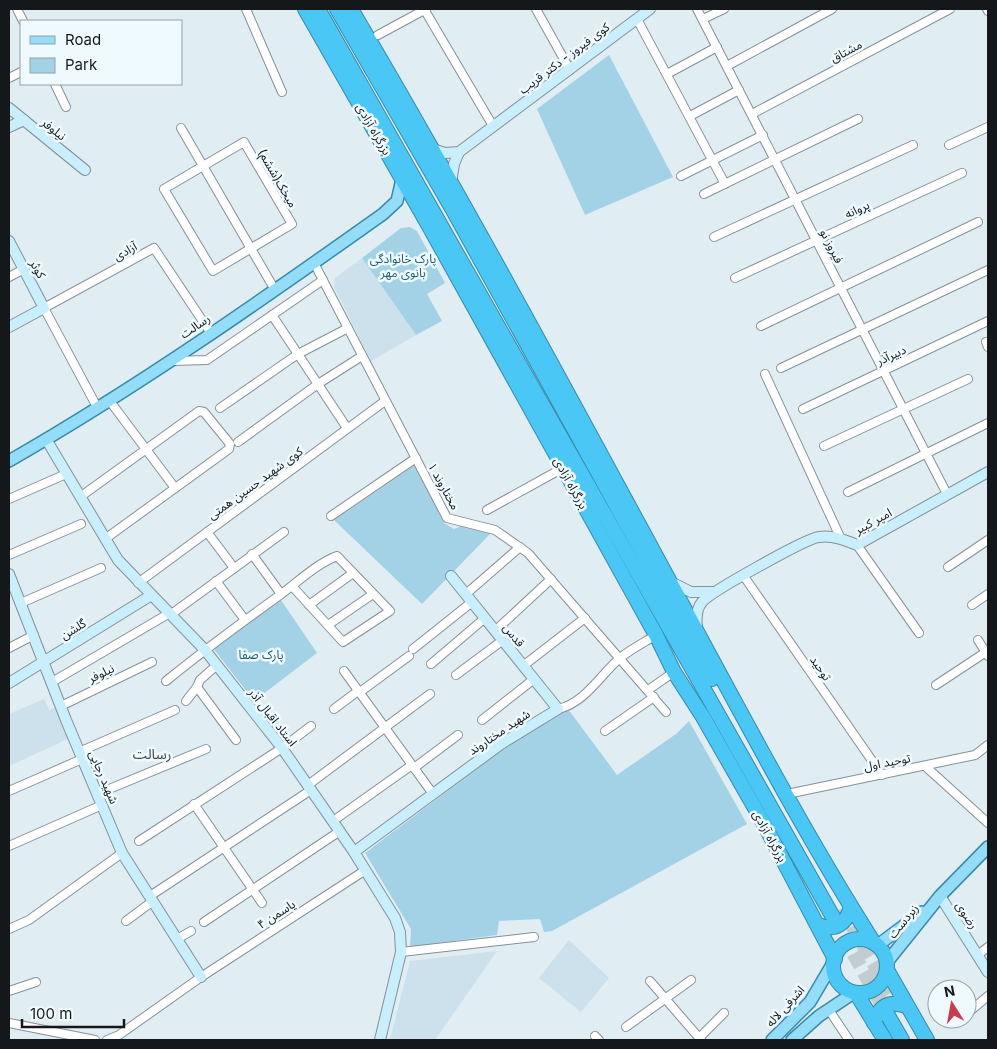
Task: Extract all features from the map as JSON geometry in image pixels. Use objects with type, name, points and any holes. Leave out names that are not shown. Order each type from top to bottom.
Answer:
[{"type":"highway","name":"بزرگراه آزادی","points":[[305,9],[418,207],[678,676],[703,716],[818,925],[834,961]]},
{"type":"highway","name":"بزرگراه آزادی","points":[[318,9],[708,686],[842,910],[876,944]]},
{"type":"highway","name":"بزرگراه آزادی","points":[[337,9],[423,147],[439,165],[522,310],[787,794],[842,910]]},
{"type":"highway","name":"بزرگراه آزادی","points":[[351,9],[708,686]]},
{"type":"highway","points":[[381,118],[385,149]]},
{"type":"highway","points":[[703,716],[713,661]]},
{"type":"highway","points":[[678,676],[730,692]]},
{"type":"highway","points":[[818,925],[828,929],[839,926],[848,918],[842,910]]},
{"type":"highway","points":[[885,1040],[855,992],[841,984],[836,978],[834,961],[842,946],[849,942],[866,940],[876,944],[887,966],[898,1010],[902,1040]]},
{"type":"highway","points":[[855,992],[872,990],[884,978],[887,966]]},
{"type":"highway","points":[[874,1023],[877,1013],[884,1005],[896,1002],[898,1010],[916,1040]]},
{"type":"highway","points":[[898,1010],[927,1040]]},
{"type":"main road","name":"کوی فیروز - دکتر قریب","points":[[459,152],[650,9]]},
{"type":"main road","name":"نیلوفر","points":[[9,108],[85,170]]},
{"type":"main road","points":[[9,127],[24,120]]},
{"type":"main road","points":[[423,147],[446,153],[459,152],[454,164],[451,185]]},
{"type":"main road","points":[[392,207],[399,196],[402,179]]},
{"type":"main road","points":[[392,207],[403,205],[418,207]]},
{"type":"main road","name":"رسالت","points":[[9,461],[168,361],[275,290],[392,207]]},
{"type":"main road","name":"کوثر","points":[[9,241],[44,308]]},
{"type":"main road","points":[[9,327],[44,308]]},
{"type":"main road","name":"استاد اقبال آذر","points":[[46,439],[118,560],[150,596],[205,650],[282,748],[354,852],[394,918],[400,932],[401,952],[380,1040]]},
{"type":"main road","name":"امیر کبیر","points":[[713,592],[743,574],[818,536],[841,539],[856,545],[988,473]]},
{"type":"main road","name":"شهید رجایی","points":[[9,576],[122,853],[201,977]]},
{"type":"main road","name":"قدس","points":[[451,576],[558,709]]},
{"type":"main road","points":[[670,582],[691,592],[713,592]]},
{"type":"main road","points":[[698,633],[696,618],[699,607],[713,592]]},
{"type":"main road","name":"گلشن","points":[[9,683],[150,596]]},
{"type":"main road","name":"شهید مختاروند","points":[[354,852],[501,744],[558,709]]},
{"type":"main road","name":"زبردست","points":[[887,966],[940,896],[988,847]]},
{"type":"main road","name":"زبردست","points":[[876,944],[940,896]]},
{"type":"main road","name":"رضوی","points":[[940,896],[988,972]]},
{"type":"main road","name":"اشرفی لاله","points":[[772,1040],[810,1002],[834,961]]},
{"type":"main road","points":[[792,1040],[855,992]]},
{"type":"street","points":[[246,9],[282,92]]},
{"type":"street","points":[[378,35],[425,9],[493,126]]},
{"type":"street","points":[[536,9],[570,70]]},
{"type":"street","name":"فیروز نو","points":[[698,9],[948,494]]},
{"type":"street","points":[[703,19],[724,9]]},
{"type":"street","points":[[727,66],[832,9]]},
{"type":"street","name":"مشتاق","points":[[752,114],[936,12],[950,9]]},
{"type":"street","points":[[637,19],[725,184]]},
{"type":"street","points":[[666,74],[717,47]]},
{"type":"street","points":[[55,85],[66,107]]},
{"type":"street","points":[[690,116],[739,90]]},
{"type":"street","points":[[704,194],[858,120]]},
{"type":"street","points":[[949,145],[988,127]]},
{"type":"street","points":[[181,128],[275,290]]},
{"type":"street","points":[[681,176],[763,135]]},
{"type":"street","name":"میخک(ششم)","points":[[203,166],[244,142],[292,224],[250,249]]},
{"type":"street","points":[[714,237],[913,144]]},
{"type":"street","points":[[203,166],[164,188],[213,271],[250,249]]},
{"type":"street","name":"پروانه","points":[[735,278],[962,173]]},
{"type":"street","points":[[761,326],[978,222]]},
{"type":"street","name":"آزادی","points":[[44,308],[154,248],[210,332]]},
{"type":"street","name":"مختاروند ۱","points":[[314,263],[447,518],[495,530],[528,552],[666,712]]},
{"type":"street","points":[[9,277],[24,269]]},
{"type":"street","points":[[781,368],[988,270]]},
{"type":"street","points":[[168,361],[207,360],[323,280]]},
{"type":"street","points":[[44,308],[97,407]]},
{"type":"street","points":[[272,315],[348,428]]},
{"type":"street","name":"دبیرآذر","points":[[803,409],[988,321]]},
{"type":"street","points":[[220,408],[298,354],[348,328]]},
{"type":"street","points":[[238,442],[318,384],[362,356]]},
{"type":"street","points":[[765,374],[841,539]]},
{"type":"street","points":[[824,446],[968,379]]},
{"type":"street","points":[[108,400],[175,488]]},
{"type":"street","name":"کوی شهید حسین همتی","points":[[138,583],[385,401]]},
{"type":"street","points":[[80,497],[199,412],[204,412],[230,444],[229,449],[105,538]]},
{"type":"street","points":[[848,492],[988,423]]},
{"type":"street","points":[[331,516],[416,458]]},
{"type":"street","points":[[487,510],[563,468]]},
{"type":"street","points":[[9,499],[66,474]]},
{"type":"street","points":[[9,555],[81,524]]},
{"type":"street","points":[[207,532],[234,568]]},
{"type":"street","points":[[52,682],[169,614],[284,532]]},
{"type":"street","points":[[948,567],[988,540]]},
{"type":"street","points":[[856,545],[919,633]]},
{"type":"street","points":[[466,594],[520,547]]},
{"type":"street","points":[[252,554],[282,594]]},
{"type":"street","points":[[166,681],[245,620],[282,594],[292,586],[328,560],[338,556],[390,611],[343,642],[292,586]]},
{"type":"street","points":[[21,603],[101,568]]},
{"type":"street","points":[[309,605],[354,573]]},
{"type":"street","name":"توحید","points":[[743,574],[882,774]]},
{"type":"street","points":[[495,631],[551,579]]},
{"type":"street","points":[[216,581],[245,620]]},
{"type":"street","points":[[328,626],[373,594]]},
{"type":"street","points":[[972,605],[988,594]]},
{"type":"street","points":[[334,709],[411,652],[472,602]]},
{"type":"street","points":[[431,664],[485,618]]},
{"type":"street","points":[[523,666],[585,618]]},
{"type":"street","points":[[9,648],[34,635]]},
{"type":"street","name":"شهید مختاروند","points":[[558,709],[568,707],[600,680],[620,658],[656,635]]},
{"type":"street","points":[[456,675],[503,640]]},
{"type":"street","points":[[936,685],[987,654],[978,640]]},
{"type":"street","name":"نیلوفر","points":[[61,706],[152,662]]},
{"type":"street","points":[[186,701],[200,680],[217,665]]},
{"type":"street","points":[[344,671],[433,794]]},
{"type":"street","points":[[648,690],[678,676]]},
{"type":"street","points":[[482,720],[534,679]]},
{"type":"street","points":[[197,687],[236,740]]},
{"type":"street","points":[[126,921],[151,899],[309,788],[430,694]]},
{"type":"street","points":[[605,731],[654,697]]},
{"type":"street","points":[[9,791],[175,710]]},
{"type":"street","points":[[139,841],[282,748],[311,726]]},
{"type":"street","points":[[333,821],[458,736]]},
{"type":"street","name":"توحید اول","points":[[787,794],[976,755],[988,745]]},
{"type":"street","points":[[98,794],[206,749]]},
{"type":"street","points":[[925,766],[988,823]]},
{"type":"street","points":[[194,804],[262,903]]},
{"type":"street","points":[[9,846],[102,805]]},
{"type":"street","points":[[204,922],[340,831]]},
{"type":"street","points":[[9,929],[29,920],[122,853]]},
{"type":"street","name":"یاسمن ۴","points":[[107,1040],[136,1023],[201,977],[364,871]]},
{"type":"street","points":[[177,940],[191,931]]},
{"type":"street","points":[[401,952],[534,937]]},
{"type":"street","points":[[978,955],[988,947]]},
{"type":"street","points":[[626,1027],[666,1000],[691,980]]},
{"type":"street","points":[[650,981],[700,1039],[724,1013]]},
{"type":"street","points":[[9,991],[36,982]]},
{"type":"street","points":[[977,1005],[988,996]]},
{"type":"street","points":[[829,1010],[849,1040]]},
{"type":"street","points":[[9,1023],[95,1040]]},
{"type":"shaded area","points":[[362,258],[416,335],[371,361],[334,287],[335,278]]},
{"type":"shaded area","points":[[44,699],[49,710],[57,707],[70,738],[9,766],[9,714]]},
{"type":"shaded area","points":[[569,940],[609,978],[581,1012],[539,978]]},
{"type":"shaded area","points":[[497,951],[435,1040],[390,1040],[410,961]]},
{"type":"green space","points":[[609,55],[673,177],[585,215],[537,109]]},
{"type":"green space","name":"پارک خانوادگی بانوی مهر","points":[[410,227],[417,231],[445,283],[427,294],[442,321],[416,335],[362,258],[401,228]]},
{"type":"green space","points":[[415,465],[444,523],[454,529],[473,521],[491,533],[422,604],[334,520]]},
{"type":"green space","name":"پارک صفا","points":[[281,600],[317,653],[254,701],[213,648]]},
{"type":"green space","points":[[568,709],[617,775],[676,734],[689,721],[747,824],[552,931],[544,932],[540,919],[499,921],[497,935],[410,947],[411,929],[365,853],[502,750]]},
{"type":"tunnel","points":[[842,908],[900,1010]]},
{"type":"tunnel","points":[[833,917],[887,1014]]},
{"type":"district","name":"رسالت","points":[[152,753]]}]
